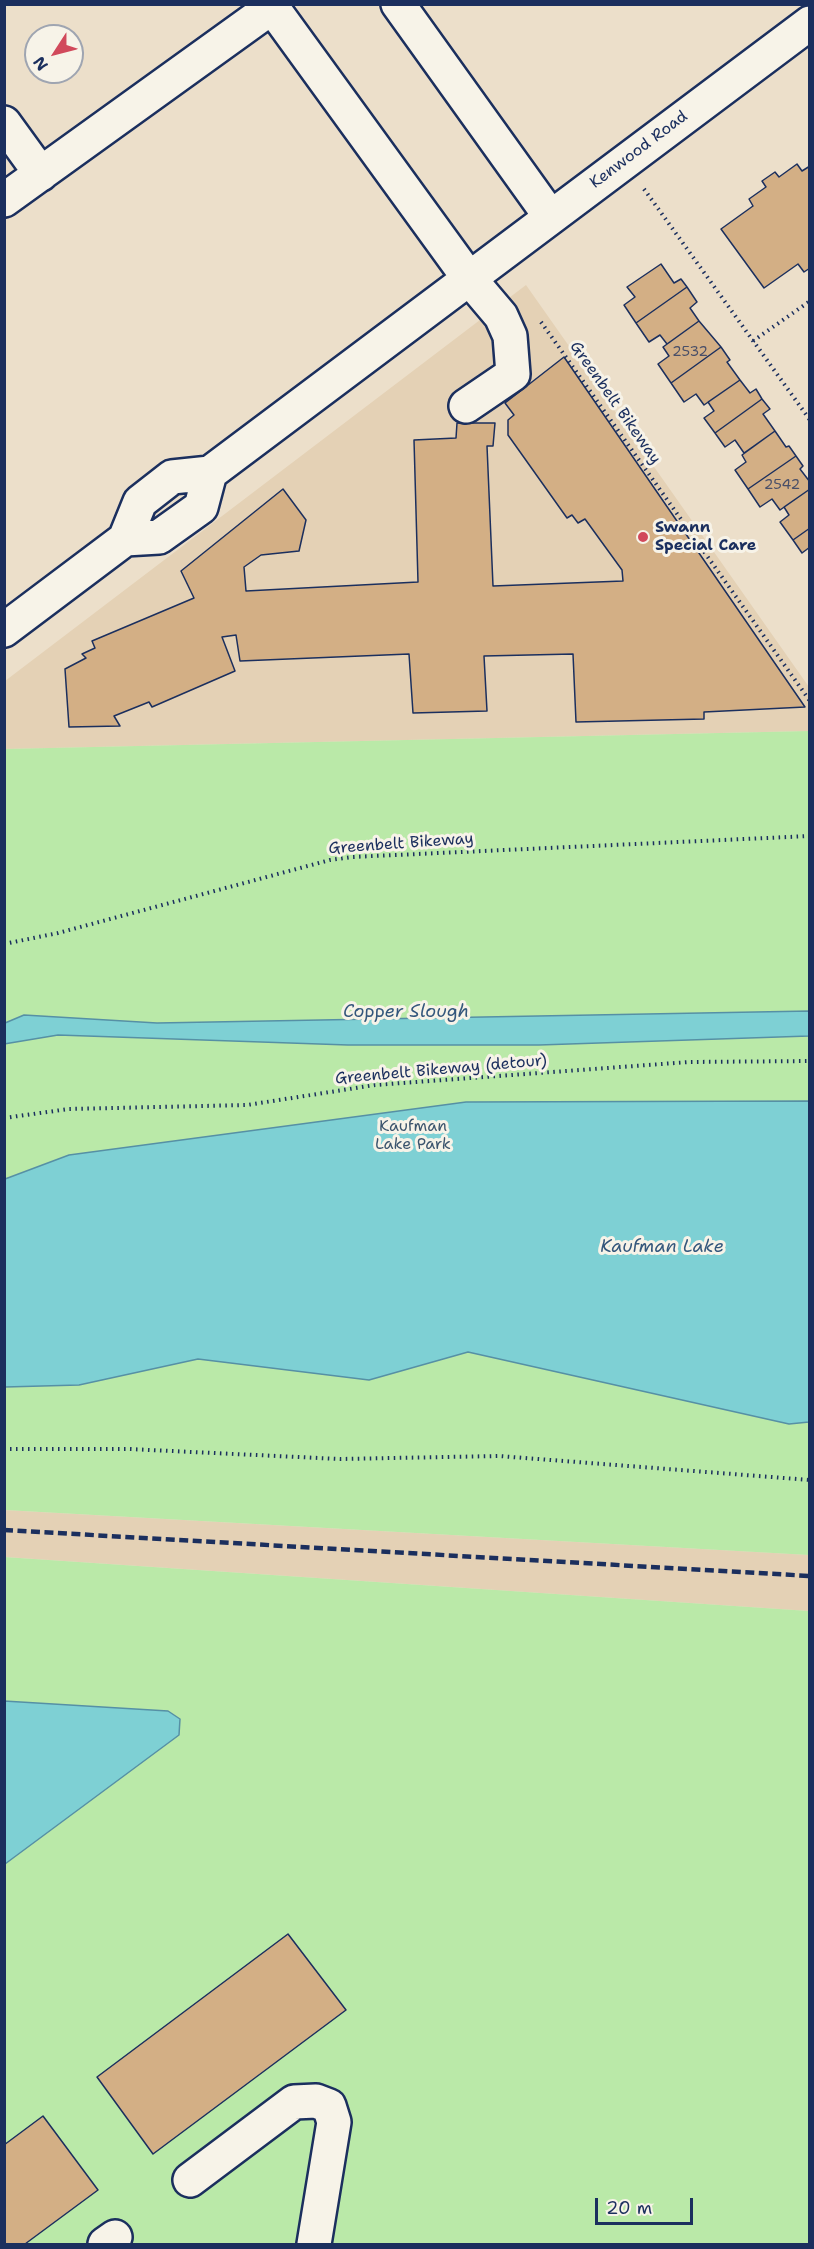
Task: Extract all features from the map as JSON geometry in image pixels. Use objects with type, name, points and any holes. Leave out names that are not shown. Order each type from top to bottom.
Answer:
[{"type":"street","points":[[398,4],[550,216]]},
{"type":"street","points":[[4,200],[272,7],[468,277],[501,316],[510,336],[513,374],[466,406]]},
{"type":"street","name":"Kenwood Road","points":[[4,630],[125,539],[140,502],[172,477],[210,473],[468,277],[810,23]]},
{"type":"street","points":[[4,123],[41,174]]},
{"type":"street","points":[[190,2180],[294,2102],[322,2102],[329,2106],[334,2122],[314,2244]]},
{"type":"path","points":[[651,199],[810,420]]},
{"type":"path","points":[[753,341],[810,301]]},
{"type":"path","name":"Greenbelt Bikeway","points":[[537,318],[550,331],[810,701]]},
{"type":"path","name":"Greenbelt Bikeway","points":[[4,944],[58,933],[330,860],[352,857],[810,836]]},
{"type":"path","name":"Greenbelt Bikeway (detour)","points":[[4,1118],[69,1109],[247,1105],[375,1085],[677,1063],[810,1061]]},
{"type":"path","points":[[4,1449],[129,1449],[340,1459],[499,1456],[810,1480]]},
{"type":"shaded area","points":[[526,285],[809,687],[809,731],[5,749],[5,681]]},
{"type":"shaded area","points":[[4,1510],[809,1555],[809,1611],[5,1557]]},
{"type":"green space","name":"Kaufman Lake Park","points":[[809,731],[809,1555],[5,1510],[4,749]]},
{"type":"green space","points":[[4,1557],[809,1611],[809,2244],[5,2244]]},
{"type":"water","points":[[810,1011],[809,1036],[539,1045],[348,1045],[58,1035],[4,1044],[5,1023],[24,1015],[157,1023]]},
{"type":"water","name":"Kaufman Lake","points":[[809,1101],[809,1422],[789,1424],[468,1352],[369,1380],[198,1359],[79,1385],[5,1387],[5,1179],[69,1155],[466,1102]]},
{"type":"water","points":[[4,1701],[168,1711],[180,1719],[179,1735],[5,1864]]},
{"type":"building","points":[[797,164],[802,171],[810,166],[810,268],[804,272],[798,264],[764,288],[721,229],[753,206],[749,199],[766,187],[762,181],[775,172],[779,177]]},
{"type":"building","points":[[661,264],[674,283],[681,279],[687,287],[636,323],[624,305],[635,297],[627,287]]},
{"type":"building","points":[[687,287],[697,302],[690,308],[699,321],[667,344],[660,335],[649,342],[636,323]]},
{"type":"building","points":[[699,321],[721,347],[671,383],[658,364],[669,356],[663,347]]},
{"type":"building","points":[[721,347],[730,360],[727,362],[740,380],[704,405],[696,394],[684,402],[671,383]]},
{"type":"building","name":"Swann Special Care","points":[[564,357],[805,707],[704,712],[704,719],[576,722],[573,654],[484,656],[487,711],[413,713],[409,654],[240,661],[236,635],[222,637],[235,671],[152,707],[149,702],[114,716],[120,726],[69,727],[65,669],[86,658],[82,654],[95,648],[92,641],[194,598],[181,571],[283,489],[306,520],[299,551],[261,555],[244,567],[246,591],[418,582],[414,440],[456,438],[457,423],[495,423],[493,446],[487,446],[493,586],[623,581],[622,570],[585,519],[578,523],[572,515],[567,518],[508,435],[508,420],[514,415],[505,403]]},
{"type":"building","points":[[740,380],[750,393],[756,389],[762,399],[715,433],[704,418],[714,411],[708,402]]},
{"type":"building","points":[[762,399],[770,409],[763,414],[775,431],[744,453],[735,440],[725,447],[715,433]]},
{"type":"building","points":[[775,431],[786,447],[789,446],[796,456],[748,489],[735,470],[746,462],[742,455]]},
{"type":"building","points":[[796,456],[803,466],[800,469],[810,482],[810,489],[780,510],[772,499],[760,507],[748,489]]},
{"type":"building","points":[[810,489],[810,528],[793,540],[780,522],[789,515],[784,507]]},
{"type":"building","points":[[810,528],[810,547],[802,553],[793,540]]},
{"type":"building","points":[[288,1934],[346,2010],[153,2154],[97,2077]]},
{"type":"building","points":[[43,2116],[98,2190],[25,2244],[4,2244],[4,2145]]},
{"type":"railway","points":[[4,1530],[810,1576]]},
{"type":"place","name":"Swann Special Care","points":[[643,537]]},
{"type":"water label","name":"Copper Slough","points":[[406,1012]]}]
